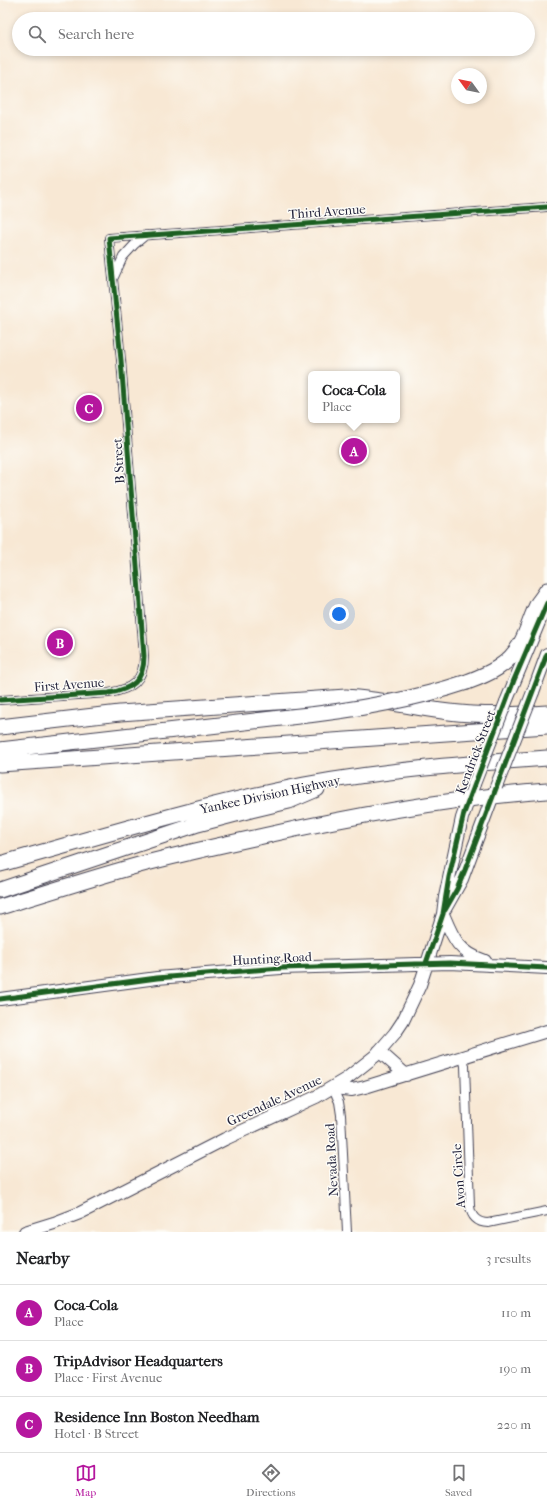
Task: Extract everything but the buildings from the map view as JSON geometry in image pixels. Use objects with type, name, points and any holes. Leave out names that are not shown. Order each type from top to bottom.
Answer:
[{"type":"highway","points":[[0,750],[344,711],[430,693],[467,682],[494,671],[503,665],[522,643],[538,604],[547,590]]},
{"type":"highway","points":[[0,727],[114,713],[346,697],[382,700],[440,711],[470,714],[507,715],[547,713]]},
{"type":"highway","points":[[0,764],[547,726]]},
{"type":"highway","name":"Yankee Division Highway","points":[[0,864],[228,802],[337,779],[425,767],[547,758]]},
{"type":"highway","points":[[0,890],[204,822],[289,801],[337,779]]},
{"type":"highway","points":[[0,907],[89,879],[187,852],[316,824],[472,791],[547,791]]},
{"type":"main road","name":"Kendrick Street","points":[[443,914],[461,824],[472,791],[506,702],[547,603]]},
{"type":"main road","name":"Kendrick Street","points":[[333,1088],[379,1052],[395,1033],[407,1015],[420,984],[443,914],[462,878],[547,654]]},
{"type":"main road","points":[[443,914],[454,941],[460,948],[473,957],[495,965]]},
{"type":"main road","name":"Hunting Road","points":[[0,999],[211,972],[297,967],[426,963],[547,968]]},
{"type":"main road","name":"Greendale Avenue","points":[[25,1232],[80,1213],[219,1142],[333,1088],[345,1090],[358,1089],[547,1031]]},
{"type":"main road","points":[[379,1052],[406,1075]]},
{"type":"street","name":"Third Avenue","points":[[109,238],[547,207]]},
{"type":"street","points":[[114,278],[123,257],[146,235]]},
{"type":"street","name":"B Street","points":[[109,238],[114,278],[144,656],[142,673],[136,682]]},
{"type":"street","name":"First Avenue","points":[[0,700],[109,693],[126,689],[136,682]]},
{"type":"street","name":"Avon Circle","points":[[463,1057],[465,1066],[470,1206],[472,1214],[480,1222],[492,1223],[547,1211]]},
{"type":"street","name":"Nevada Road","points":[[333,1088],[339,1102],[341,1115],[347,1232]]},
{"type":"cycle path","points":[[0,700],[109,693],[130,686],[139,678],[142,672],[144,656],[121,360],[109,238],[547,207]]},
{"type":"cycle path","points":[[426,963],[443,914],[449,877],[464,813],[514,680],[547,603]]},
{"type":"cycle path","points":[[445,910],[457,889],[465,870],[547,654]]},
{"type":"cycle path","points":[[0,999],[157,978],[281,968],[450,963],[547,968]]},
{"type":"place","name":"Residence Inn Boston Needham","points":[[89,408]]},
{"type":"place","name":"Coca-Cola","points":[[354,451]]},
{"type":"place","name":"TripAdvisor Headquarters","points":[[60,643]]}]
